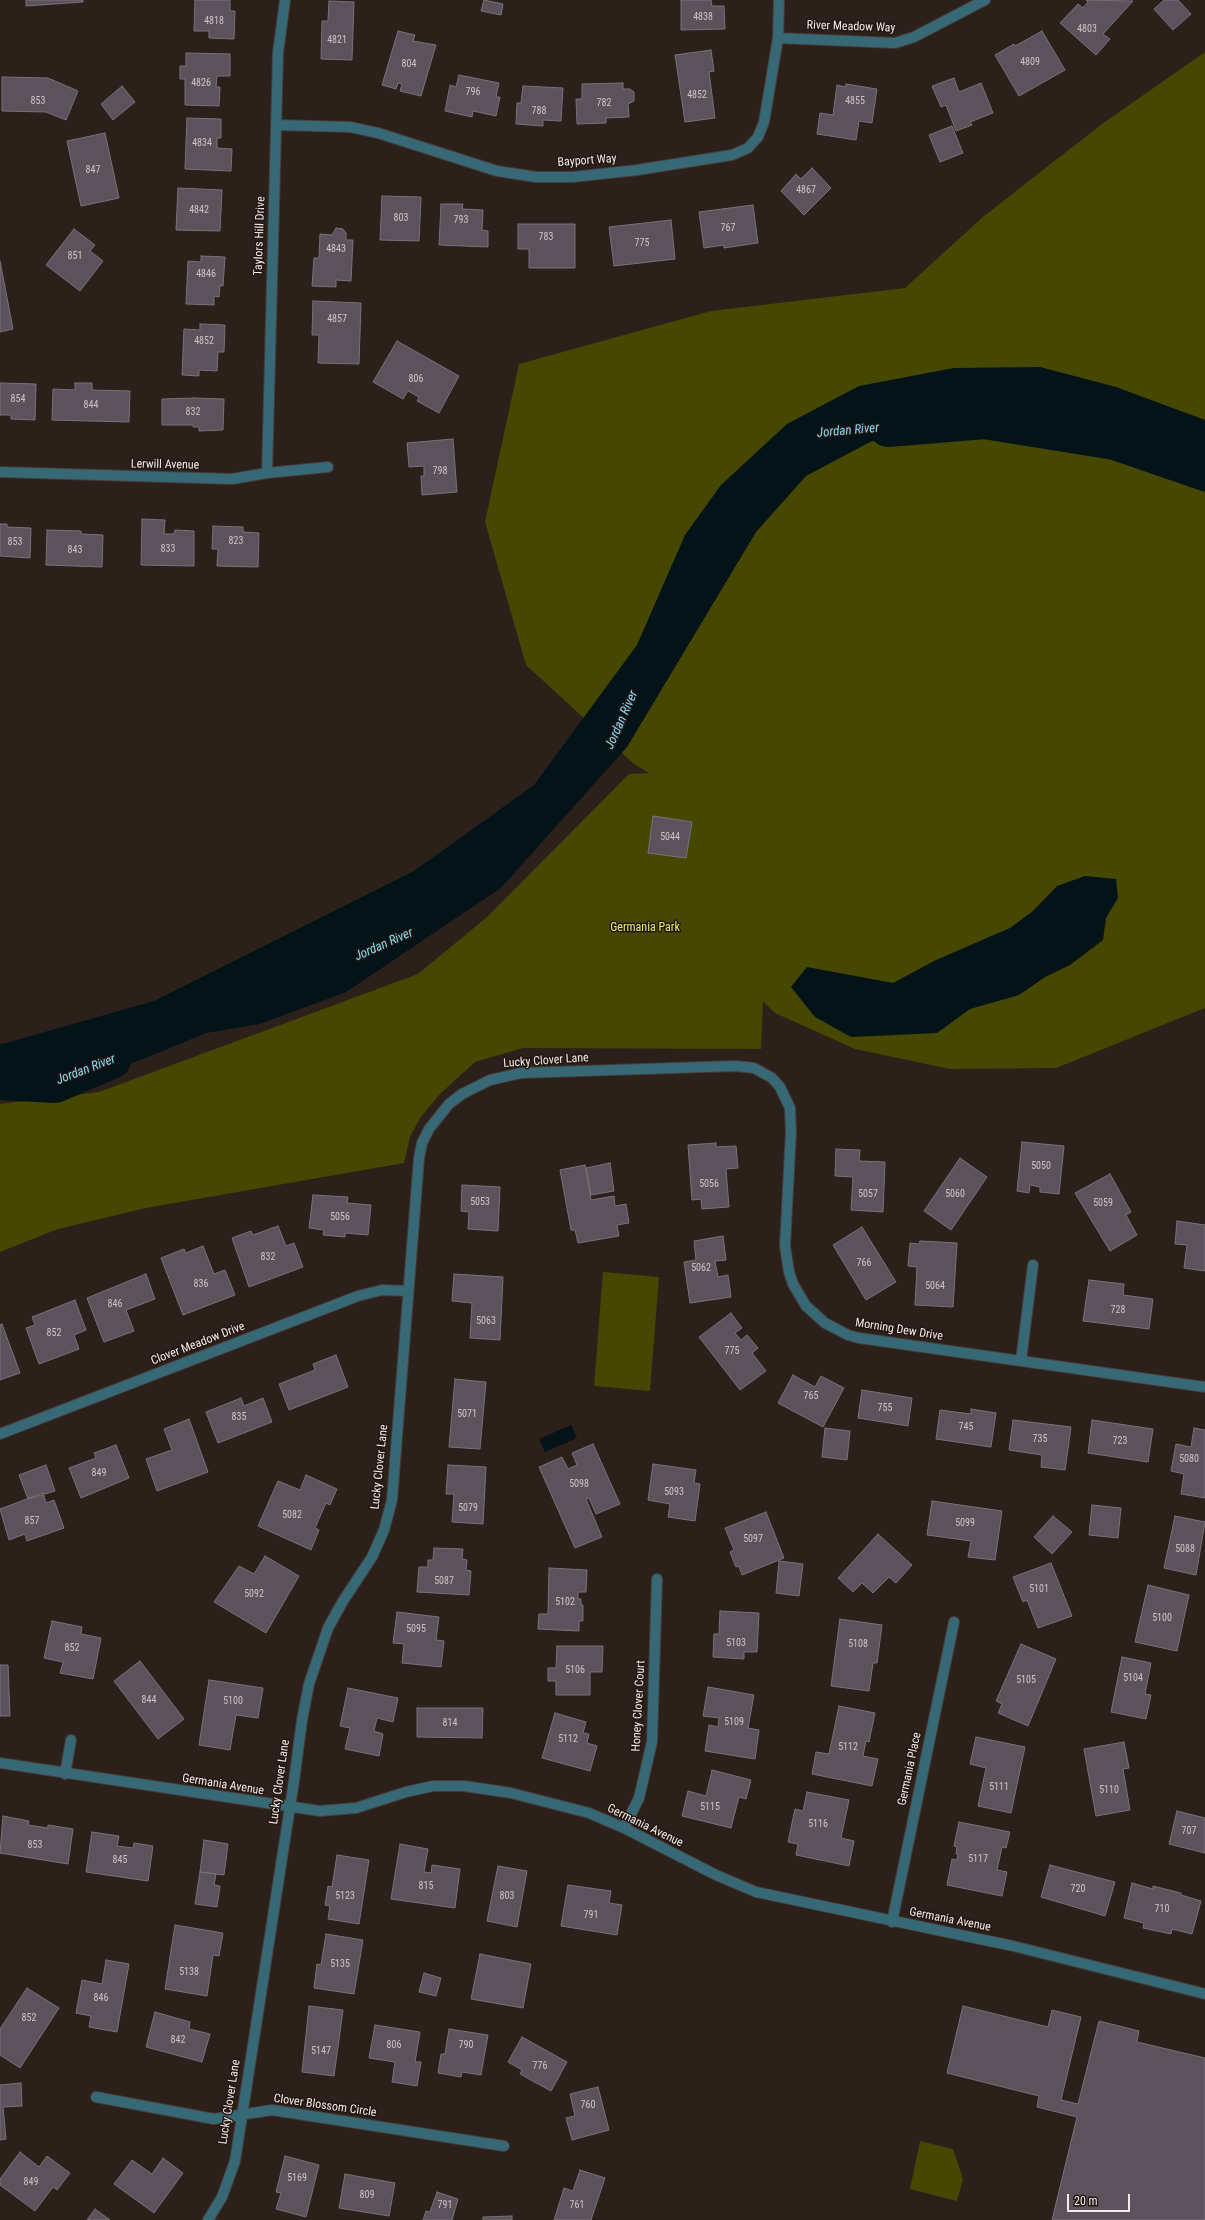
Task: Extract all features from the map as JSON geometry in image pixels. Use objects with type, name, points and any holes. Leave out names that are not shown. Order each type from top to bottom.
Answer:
[{"type":"street","name":"Taylors Hill Drive","points":[[267,473],[278,53],[285,0]]},
{"type":"street","name":"Bayport Way","points":[[277,125],[350,127],[378,133],[497,171],[536,177],[573,176],[637,170],[732,155],[748,148],[758,137],[764,122],[778,38],[779,0]]},
{"type":"street","name":"River Meadow Way","points":[[778,38],[895,43],[914,37],[985,0]]},
{"type":"street","name":"Lerwill Avenue","points":[[0,472],[232,479],[267,473],[328,467]]},
{"type":"street","name":"Lucky Clover Lane","points":[[208,2220],[222,2198],[232,2173],[290,1808],[305,1701],[318,1655],[335,1615],[372,1557],[388,1516],[396,1463],[408,1291],[422,1143],[438,1116],[462,1094],[490,1080],[521,1073],[734,1066],[754,1068]]},
{"type":"street","name":"Morning Dew Drive","points":[[754,1068],[772,1078],[780,1086],[790,1108],[791,1132],[786,1258],[793,1284],[806,1306],[831,1326],[859,1338],[1205,1387]]},
{"type":"street","points":[[1021,1361],[1033,1265]]},
{"type":"street","name":"Clover Meadow Drive","points":[[0,1434],[358,1296],[382,1290],[408,1291]]},
{"type":"street","name":"Honey Clover Court","points":[[624,1828],[639,1798],[652,1742],[657,1580]]},
{"type":"street","name":"Germania Place","points":[[892,1922],[954,1622]]},
{"type":"street","points":[[65,1774],[71,1740]]},
{"type":"street","name":"Germania Avenue","points":[[0,1763],[290,1808],[320,1811],[344,1810],[420,1788],[464,1786],[511,1793],[565,1806],[624,1828],[716,1875],[756,1892],[892,1922],[1013,1946],[1205,1994]]},
{"type":"street","name":"Clover Blossom Circle","points":[[96,2097],[214,2119],[272,2110],[504,2146]]},
{"type":"green space","name":"Germania Park","points":[[1205,52],[1205,1008],[1056,1068],[950,1069],[855,1049],[775,1013],[763,1001],[761,1049],[523,1048],[475,1062],[440,1094],[420,1118],[410,1137],[404,1163],[146,1208],[58,1229],[0,1252],[0,1104],[99,1092],[418,974],[487,917],[629,774],[649,773],[634,764],[526,665],[485,522],[519,364],[711,311],[905,288],[984,216],[1102,124]]},
{"type":"green space","points":[[603,1272],[659,1277],[650,1391],[594,1386]]},
{"type":"green space","points":[[920,2141],[953,2149],[963,2179],[957,2201],[910,2189]]},
{"type":"water","points":[[1040,367],[1116,387],[1205,420],[1205,492],[1053,428],[946,422],[870,442],[806,476],[756,532],[627,747],[501,888],[346,992],[260,1024],[206,1033],[121,1068],[0,1094],[0,1044],[154,1001],[414,871],[534,785],[637,645],[685,535],[721,485],[787,424],[859,386],[954,368]]},
{"type":"water","points":[[1085,876],[1116,879],[1118,898],[1106,918],[1103,940],[1070,965],[1045,977],[1019,995],[970,1009],[937,1033],[851,1037],[815,1017],[791,987],[807,967],[893,983],[936,960],[1010,928],[1033,911],[1057,886]]},
{"type":"water","points":[[571,1425],[577,1438],[545,1452],[539,1439]]},
{"type":"building","points":[[26,0],[83,0],[83,2],[26,6]]},
{"type":"building","points":[[195,0],[230,0],[230,11],[235,11],[234,39],[209,38],[209,31],[194,31]]},
{"type":"building","points":[[484,0],[503,4],[501,15],[481,11]]},
{"type":"building","points":[[681,0],[711,0],[712,6],[724,6],[725,29],[681,30]]},
{"type":"building","points":[[1086,0],[1133,1],[1103,34],[1110,39],[1096,55],[1060,23],[1078,4],[1083,8],[1088,2]]},
{"type":"building","points":[[1164,0],[1178,0],[1191,14],[1173,30],[1154,9]]},
{"type":"building","points":[[329,1],[354,2],[352,60],[321,59],[322,21],[328,21]]},
{"type":"building","points":[[398,31],[415,35],[413,41],[436,45],[421,96],[400,91],[402,84],[398,83],[396,89],[382,85]]},
{"type":"building","points":[[1042,31],[1065,70],[1019,96],[995,55]]},
{"type":"building","points":[[711,50],[714,71],[709,72],[715,118],[685,122],[675,55]]},
{"type":"building","points":[[186,53],[230,54],[230,76],[217,76],[216,87],[220,87],[219,106],[185,105],[185,79],[180,79],[180,66],[186,66]]},
{"type":"building","points":[[459,75],[499,83],[496,97],[500,97],[496,116],[473,111],[472,117],[445,111],[450,85],[456,87]]},
{"type":"building","points":[[2,77],[48,78],[78,91],[66,120],[46,112],[2,111]]},
{"type":"building","points":[[954,78],[959,92],[981,83],[993,113],[970,122],[972,125],[956,131],[946,105],[941,107],[932,86]]},
{"type":"building","points":[[623,83],[623,89],[630,89],[634,92],[634,101],[628,104],[629,117],[606,118],[606,123],[577,124],[576,99],[582,99],[582,84]]},
{"type":"building","points":[[846,84],[877,89],[872,123],[859,121],[856,140],[817,134],[820,113],[833,115],[837,85],[846,87]]},
{"type":"building","points":[[122,86],[135,102],[113,120],[101,104]]},
{"type":"building","points":[[523,86],[563,88],[561,121],[543,120],[543,126],[516,124],[517,103],[521,103]]},
{"type":"building","points":[[187,118],[221,119],[221,138],[217,138],[217,148],[232,149],[231,171],[185,169]]},
{"type":"building","points":[[952,126],[963,153],[940,162],[929,135]]},
{"type":"building","points":[[105,133],[119,198],[81,206],[67,141]]},
{"type":"building","points":[[812,168],[831,188],[804,215],[781,191],[796,174],[801,179]]},
{"type":"building","points":[[178,188],[222,190],[220,231],[176,230]]},
{"type":"building","points":[[382,196],[421,197],[419,241],[380,240]]},
{"type":"building","points":[[441,204],[463,204],[462,209],[483,210],[482,230],[488,231],[488,247],[439,245]]},
{"type":"building","points":[[753,205],[758,243],[724,248],[724,245],[704,248],[699,212]]},
{"type":"building","points":[[671,220],[675,259],[614,266],[609,227]]},
{"type":"building","points":[[518,224],[575,224],[575,268],[529,268],[529,249],[518,249]]},
{"type":"building","points":[[336,228],[343,229],[346,233],[346,240],[353,240],[351,281],[336,280],[336,287],[312,286],[314,258],[319,258],[320,234],[332,235]]},
{"type":"building","points":[[74,229],[95,245],[90,251],[103,261],[80,291],[46,265]]},
{"type":"building","points":[[201,256],[225,257],[223,286],[220,285],[219,297],[214,296],[214,305],[186,304],[188,261],[201,262]]},
{"type":"building","points":[[0,261],[13,329],[0,332]]},
{"type":"building","points":[[313,301],[361,303],[359,364],[318,363],[319,335],[312,335]]},
{"type":"building","points":[[200,324],[225,325],[224,352],[218,352],[217,371],[199,370],[199,376],[182,375],[184,329],[200,330]]},
{"type":"building","points":[[397,341],[459,376],[439,413],[417,401],[419,397],[408,391],[403,399],[373,382]]},
{"type":"building","points":[[0,383],[36,384],[35,420],[11,419],[11,415],[0,415]]},
{"type":"building","points":[[75,383],[92,383],[92,390],[130,391],[129,422],[52,420],[53,389],[75,390]]},
{"type":"building","points":[[162,399],[224,399],[223,430],[199,431],[199,427],[193,427],[193,425],[162,425]]},
{"type":"building","points":[[453,439],[457,492],[422,495],[421,476],[424,476],[424,466],[409,467],[407,443]]},
{"type":"building","points":[[142,519],[165,520],[164,534],[174,534],[175,530],[194,531],[194,566],[141,565]]},
{"type":"building","points":[[0,524],[7,524],[7,527],[31,528],[30,558],[0,556]]},
{"type":"building","points":[[213,526],[243,527],[243,532],[259,533],[258,567],[217,566],[218,549],[212,549]]},
{"type":"building","points":[[47,530],[81,531],[81,534],[103,535],[102,567],[46,565]]},
{"type":"building","points":[[653,816],[692,822],[686,858],[648,853]]},
{"type":"building","points":[[1022,1142],[1064,1146],[1059,1194],[1040,1192],[1040,1187],[1030,1185],[1029,1193],[1017,1191]]},
{"type":"building","points":[[716,1143],[716,1147],[736,1146],[738,1168],[726,1169],[729,1207],[702,1209],[701,1199],[692,1200],[688,1145]]},
{"type":"building","points":[[836,1149],[860,1150],[859,1161],[885,1162],[883,1212],[851,1210],[853,1177],[835,1176]]},
{"type":"building","points":[[960,1158],[987,1177],[951,1230],[924,1211]]},
{"type":"building","points":[[610,1163],[614,1191],[591,1195],[586,1168]]},
{"type":"building","points":[[585,1165],[591,1200],[614,1196],[615,1206],[626,1204],[629,1223],[617,1225],[619,1236],[578,1243],[575,1230],[571,1230],[560,1170]]},
{"type":"building","points":[[1110,1174],[1131,1212],[1126,1215],[1137,1235],[1110,1251],[1075,1193]]},
{"type":"building","points":[[462,1185],[500,1187],[498,1231],[468,1229],[469,1212],[461,1211]]},
{"type":"building","points":[[313,1195],[348,1197],[347,1203],[371,1205],[368,1235],[345,1233],[345,1237],[323,1235],[324,1230],[309,1228]]},
{"type":"building","points":[[1177,1221],[1205,1225],[1205,1271],[1184,1268],[1187,1245],[1175,1244]]},
{"type":"building","points":[[278,1226],[286,1246],[294,1243],[303,1267],[249,1287],[232,1238],[251,1231],[253,1235]]},
{"type":"building","points":[[862,1227],[896,1282],[866,1300],[833,1245]]},
{"type":"building","points":[[723,1236],[726,1260],[715,1261],[718,1277],[728,1275],[731,1297],[690,1303],[684,1262],[696,1260],[694,1241]]},
{"type":"building","points":[[920,1241],[957,1243],[953,1307],[915,1305],[917,1267],[908,1266],[910,1243],[919,1244]]},
{"type":"building","points":[[203,1246],[214,1274],[225,1270],[235,1295],[183,1315],[161,1258],[184,1249],[186,1253]]},
{"type":"building","points":[[146,1274],[155,1299],[126,1310],[134,1331],[104,1342],[87,1298]]},
{"type":"building","points":[[454,1274],[503,1277],[500,1340],[470,1338],[472,1303],[452,1301]]},
{"type":"building","points":[[1089,1280],[1124,1284],[1123,1295],[1153,1299],[1149,1329],[1083,1321]]},
{"type":"building","points":[[75,1300],[86,1330],[74,1335],[79,1349],[39,1364],[26,1328],[35,1325],[32,1317]]},
{"type":"building","points":[[731,1313],[742,1328],[735,1333],[741,1340],[747,1335],[758,1348],[752,1353],[766,1371],[740,1390],[699,1337]]},
{"type":"building","points":[[2,1324],[20,1373],[0,1380],[0,1325]]},
{"type":"building","points":[[336,1355],[348,1387],[289,1410],[279,1384],[315,1370],[313,1364]]},
{"type":"building","points":[[793,1375],[815,1387],[821,1376],[844,1388],[823,1427],[778,1403]]},
{"type":"building","points":[[455,1379],[486,1382],[480,1449],[449,1447]]},
{"type":"building","points":[[862,1390],[912,1398],[908,1426],[858,1418]]},
{"type":"building","points":[[241,1398],[244,1406],[263,1398],[272,1422],[218,1443],[206,1412]]},
{"type":"building","points":[[971,1409],[996,1413],[991,1447],[936,1439],[940,1410],[971,1414]]},
{"type":"building","points":[[189,1419],[208,1472],[157,1491],[146,1459],[172,1450],[164,1429]]},
{"type":"building","points":[[1013,1420],[1071,1427],[1065,1470],[1041,1467],[1042,1455],[1009,1450]]},
{"type":"building","points":[[1092,1420],[1153,1429],[1148,1462],[1088,1453]]},
{"type":"building","points":[[825,1428],[850,1431],[847,1460],[822,1457]]},
{"type":"building","points":[[1194,1428],[1205,1430],[1205,1498],[1181,1494],[1184,1474],[1171,1471],[1176,1444],[1191,1447]]},
{"type":"building","points":[[593,1444],[620,1504],[596,1514],[589,1498],[586,1499],[602,1537],[575,1548],[539,1467],[562,1457],[568,1469],[577,1465],[572,1453]]},
{"type":"building","points":[[116,1445],[129,1478],[81,1498],[69,1468],[96,1458],[94,1453]]},
{"type":"building","points":[[653,1464],[696,1470],[694,1483],[700,1484],[695,1521],[668,1517],[670,1504],[648,1500]]},
{"type":"building","points":[[46,1465],[55,1491],[28,1499],[19,1475]]},
{"type":"building","points":[[448,1465],[486,1467],[483,1524],[452,1522],[454,1494],[446,1494]]},
{"type":"building","points":[[306,1475],[337,1489],[330,1505],[326,1503],[315,1528],[319,1530],[311,1550],[258,1526],[278,1481],[300,1490]]},
{"type":"building","points":[[43,1493],[46,1503],[54,1500],[64,1528],[27,1541],[25,1534],[9,1540],[0,1509]]},
{"type":"building","points":[[932,1501],[1002,1511],[995,1560],[968,1557],[971,1541],[927,1535]]},
{"type":"building","points":[[1092,1505],[1121,1508],[1118,1538],[1089,1535]]},
{"type":"building","points":[[766,1512],[784,1558],[742,1575],[739,1566],[736,1567],[730,1552],[734,1550],[725,1528]]},
{"type":"building","points":[[1053,1516],[1072,1532],[1052,1554],[1034,1537]]},
{"type":"building","points":[[1175,1516],[1205,1522],[1196,1575],[1164,1568]]},
{"type":"building","points":[[878,1534],[912,1565],[896,1583],[889,1577],[873,1593],[862,1583],[853,1592],[838,1578]]},
{"type":"building","points":[[434,1548],[463,1549],[462,1559],[467,1560],[466,1570],[471,1571],[469,1595],[417,1592],[419,1567],[428,1567],[428,1560],[433,1560]]},
{"type":"building","points":[[265,1556],[299,1576],[266,1633],[214,1602],[239,1566],[254,1574]]},
{"type":"building","points":[[779,1561],[803,1564],[799,1596],[776,1593]]},
{"type":"building","points":[[1051,1563],[1072,1616],[1038,1628],[1027,1600],[1023,1602],[1013,1577]]},
{"type":"building","points":[[549,1568],[587,1570],[586,1592],[578,1592],[578,1599],[581,1599],[581,1605],[583,1605],[583,1621],[579,1621],[579,1631],[538,1629],[539,1614],[548,1614]]},
{"type":"building","points":[[1148,1585],[1189,1595],[1177,1651],[1135,1642]]},
{"type":"building","points":[[720,1611],[759,1613],[757,1652],[744,1652],[744,1659],[713,1657],[714,1634],[719,1634]]},
{"type":"building","points":[[397,1612],[439,1617],[436,1640],[444,1641],[441,1667],[402,1663],[404,1644],[393,1643]]},
{"type":"building","points":[[840,1619],[882,1625],[877,1663],[873,1663],[869,1691],[831,1686]]},
{"type":"building","points":[[52,1621],[82,1627],[81,1634],[101,1638],[93,1679],[60,1673],[63,1662],[44,1658]]},
{"type":"building","points":[[1021,1644],[1056,1659],[1028,1726],[998,1713],[1002,1704],[996,1701]]},
{"type":"building","points":[[557,1646],[603,1646],[602,1672],[590,1672],[590,1695],[556,1695],[556,1681],[548,1681],[548,1668],[556,1668]]},
{"type":"building","points":[[1122,1657],[1151,1663],[1145,1694],[1151,1695],[1146,1719],[1111,1712]]},
{"type":"building","points":[[140,1661],[184,1719],[158,1739],[114,1681]]},
{"type":"building","points":[[0,1665],[8,1665],[10,1716],[0,1716]]},
{"type":"building","points":[[209,1680],[263,1688],[258,1718],[236,1715],[230,1750],[199,1745]]},
{"type":"building","points":[[708,1687],[754,1695],[748,1728],[759,1730],[755,1759],[705,1751],[709,1725],[718,1727],[719,1718],[703,1716]]},
{"type":"building","points":[[348,1688],[398,1698],[393,1722],[377,1718],[374,1731],[383,1734],[379,1756],[345,1749],[350,1728],[340,1726]]},
{"type":"building","points":[[839,1706],[875,1713],[869,1742],[866,1741],[863,1756],[878,1759],[872,1786],[812,1774],[816,1752],[829,1754]]},
{"type":"building","points":[[417,1708],[483,1708],[482,1738],[417,1737]]},
{"type":"building","points":[[555,1713],[586,1722],[583,1733],[589,1734],[587,1743],[597,1746],[590,1771],[542,1758]]},
{"type":"building","points":[[976,1737],[1025,1747],[1011,1813],[978,1806],[986,1768],[970,1764]]},
{"type":"building","points":[[1124,1742],[1129,1768],[1123,1769],[1130,1810],[1096,1816],[1084,1749]]},
{"type":"building","points":[[712,1770],[751,1780],[746,1799],[739,1797],[731,1828],[682,1816],[688,1791],[706,1796]]},
{"type":"building","points":[[807,1792],[849,1800],[841,1838],[854,1841],[849,1866],[796,1855],[798,1844],[788,1842],[795,1809],[803,1811]]},
{"type":"building","points":[[1177,1811],[1205,1818],[1205,1853],[1169,1844]]},
{"type":"building","points":[[3,1816],[29,1821],[28,1825],[48,1828],[48,1825],[73,1829],[68,1864],[0,1853]]},
{"type":"building","points":[[959,1822],[1010,1832],[1006,1848],[1002,1847],[997,1870],[1007,1872],[1002,1896],[947,1885],[952,1859],[957,1860],[957,1847],[954,1846]]},
{"type":"building","points":[[92,1832],[119,1836],[117,1846],[133,1848],[134,1843],[153,1846],[148,1881],[86,1872]]},
{"type":"building","points":[[204,1840],[228,1844],[224,1875],[200,1872]]},
{"type":"building","points":[[400,1844],[428,1849],[424,1872],[431,1873],[432,1865],[460,1869],[455,1908],[391,1899]]},
{"type":"building","points":[[337,1855],[369,1860],[359,1924],[328,1919],[330,1906],[325,1905],[328,1886],[332,1887]]},
{"type":"building","points":[[1050,1865],[1115,1882],[1105,1916],[1041,1897]]},
{"type":"building","points":[[498,1866],[527,1871],[517,1927],[487,1921]]},
{"type":"building","points":[[200,1872],[216,1874],[214,1885],[220,1886],[217,1907],[195,1904]]},
{"type":"building","points":[[1132,1883],[1153,1889],[1153,1886],[1181,1893],[1181,1895],[1201,1901],[1192,1934],[1172,1929],[1171,1934],[1143,1928],[1144,1923],[1124,1918]]},
{"type":"building","points":[[568,1885],[611,1891],[609,1903],[622,1905],[617,1935],[561,1926]]},
{"type":"building","points":[[175,1925],[223,1933],[219,1956],[213,1955],[207,1996],[165,1989]]},
{"type":"building","points":[[326,1934],[363,1940],[354,1994],[314,1988],[317,1964],[321,1965]]},
{"type":"building","points":[[480,1954],[531,1964],[523,2008],[471,1999]]},
{"type":"building","points":[[106,1960],[129,1964],[117,2032],[89,2027],[91,2016],[76,2013],[82,1980],[102,1984]]},
{"type":"building","points":[[424,1973],[441,1978],[436,1996],[419,1992]]},
{"type":"building","points":[[27,1988],[59,2008],[20,2068],[0,2055],[0,2029]]},
{"type":"building","points":[[309,2006],[343,2010],[334,2076],[302,2072]]},
{"type":"building","points":[[963,2006],[1048,2027],[1052,2010],[1081,2017],[1061,2100],[1078,2104],[1099,2021],[1139,2031],[1137,2042],[1205,2058],[1205,2220],[1052,2220],[1077,2117],[1037,2107],[1039,2096],[947,2073]]},
{"type":"building","points":[[155,2012],[190,2022],[189,2029],[210,2034],[202,2062],[146,2047]]},
{"type":"building","points":[[375,2025],[420,2032],[415,2062],[421,2062],[417,2086],[392,2082],[395,2062],[369,2058]]},
{"type":"building","points":[[449,2029],[488,2035],[481,2075],[462,2072],[461,2077],[438,2073],[441,2054],[445,2054]]},
{"type":"building","points":[[522,2037],[567,2062],[551,2091],[520,2074],[522,2070],[508,2062]]},
{"type":"building","points":[[21,2083],[22,2106],[3,2107],[6,2139],[0,2140],[0,2085]]},
{"type":"building","points":[[598,2087],[609,2130],[572,2140],[566,2118],[575,2116],[570,2094]]},
{"type":"building","points":[[20,2152],[39,2167],[47,2156],[70,2173],[57,2190],[53,2187],[35,2211],[0,2185],[0,2179]]},
{"type":"building","points":[[285,2156],[319,2165],[306,2217],[276,2209],[281,2193],[276,2192]]},
{"type":"building","points":[[163,2158],[183,2173],[154,2213],[114,2184],[132,2160],[152,2174]]},
{"type":"building","points":[[580,2170],[605,2178],[591,2220],[554,2220],[564,2188],[573,2191]]},
{"type":"building","points":[[345,2174],[395,2183],[389,2216],[339,2208]]},
{"type":"building","points":[[437,2192],[458,2199],[452,2220],[423,2220],[426,2211],[430,2212]]},
{"type":"building","points":[[95,2209],[110,2220],[87,2220]]},
{"type":"building","points":[[512,2216],[512,2220],[483,2220],[483,2217]]},
{"type":"waterway","name":"Jordan River","points":[[888,428],[984,420],[1115,441],[1205,472]]},
{"type":"waterway","name":"Jordan River","points":[[0,1081],[55,1084],[112,1060]]}]
